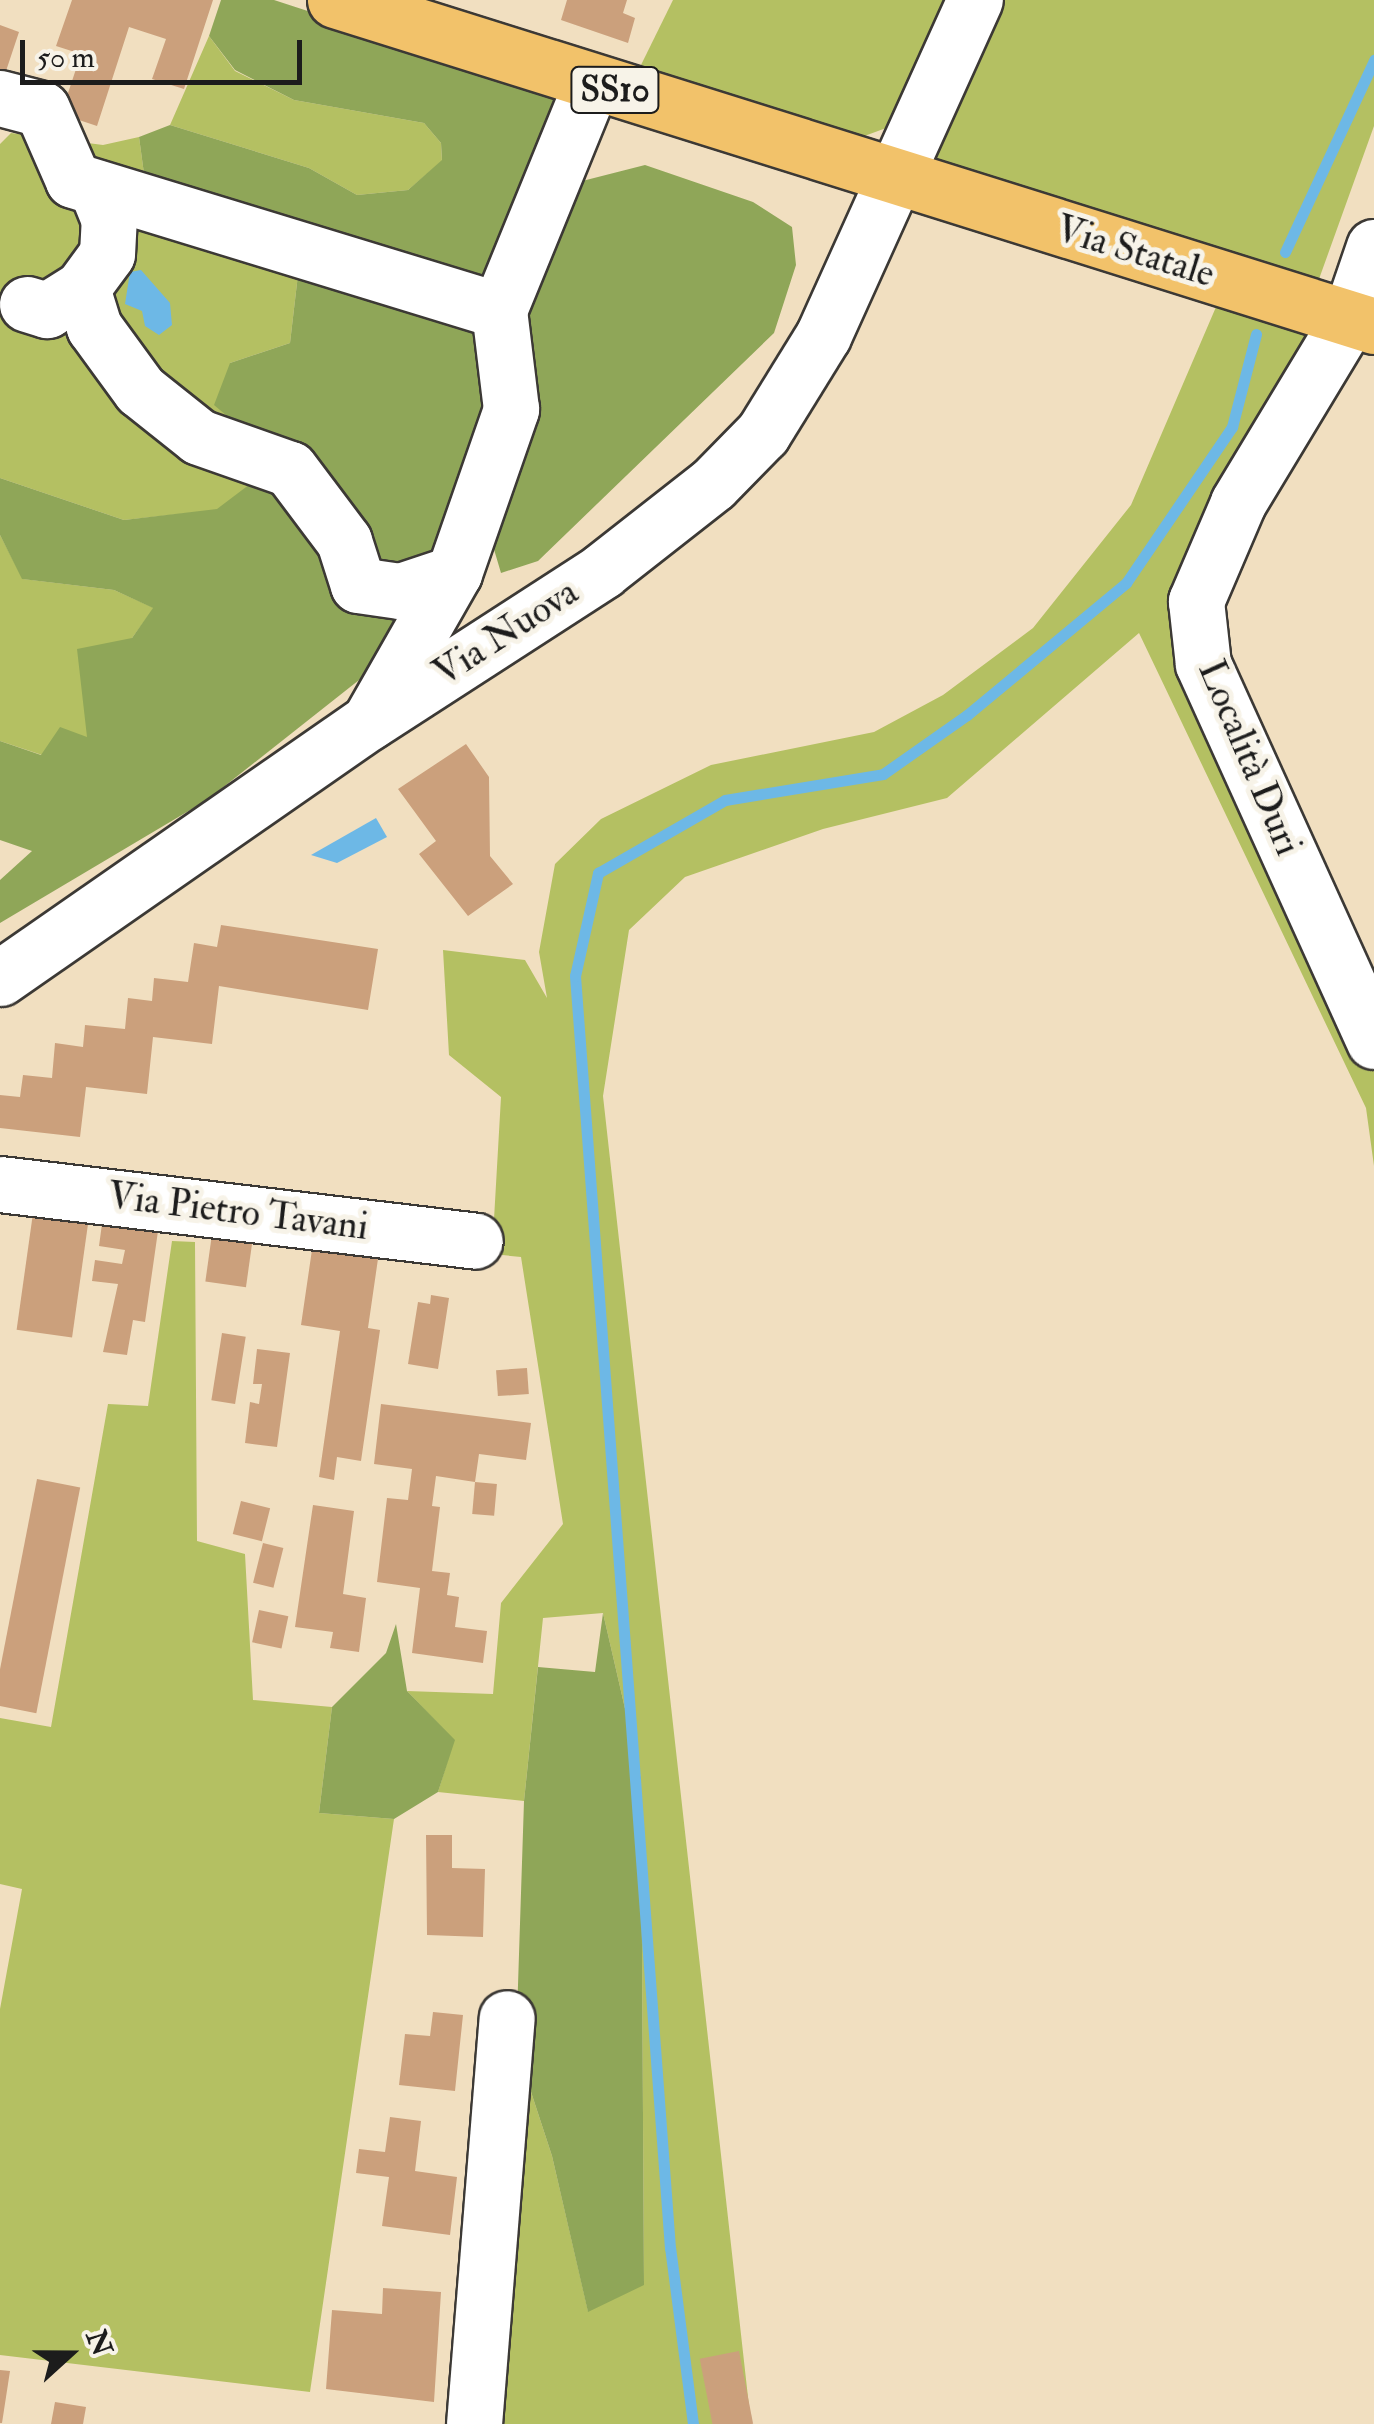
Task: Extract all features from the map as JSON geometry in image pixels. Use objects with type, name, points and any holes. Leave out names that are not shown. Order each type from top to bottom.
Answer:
[{"type":"main road","name":"SS10","points":[[335,0],[896,180]]},
{"type":"main road","name":"Via Statale","points":[[896,180],[1362,322]]},
{"type":"street","name":"Via Nuova","points":[[0,978],[369,722],[602,571],[726,472],[762,433],[824,336],[975,0]]},
{"type":"street","points":[[369,722],[454,573],[511,409],[499,310],[592,82]]},
{"type":"street","points":[[0,98],[42,109],[73,180],[499,310]]},
{"type":"street","points":[[27,304],[48,310],[82,288],[107,254],[109,220],[96,187]]},
{"type":"street","name":"Località Duri","points":[[1374,246],[1362,322],[1238,503],[1196,601],[1203,664],[1374,1041]]},
{"type":"street","points":[[82,288],[94,327],[140,390],[198,437],[290,470],[344,541],[358,585],[400,591],[454,573]]},
{"type":"street","name":"Via Pietro Tavani","points":[[0,1184],[476,1241]]},
{"type":"street","points":[[474,2424],[506,2018]]},
{"type":"green space","points":[[221,0],[274,0],[574,98],[547,190],[645,165],[753,202],[792,227],[796,265],[774,333],[538,561],[501,573],[485,519],[416,635],[207,800],[0,923],[0,880],[32,851],[0,840],[0,741],[41,755],[60,727],[87,737],[77,649],[132,638],[153,608],[114,590],[22,579],[0,535],[0,478],[124,520],[217,509],[266,472],[258,442],[214,405],[230,363],[290,343],[299,266],[145,181],[139,137],[170,125],[309,168],[357,195],[408,190],[442,160],[441,143],[424,123],[294,100],[235,70],[209,36]]},
{"type":"green space","points":[[673,0],[963,0],[897,124],[859,138],[641,65]]},
{"type":"green space","points":[[993,0],[1374,0],[1374,126],[1305,318],[1361,337],[1211,617],[1374,985],[1374,1166],[1366,1108],[1139,633],[947,798],[823,829],[685,877],[629,930],[603,1096],[751,2424],[485,2424],[516,2046],[552,2156],[588,2311],[644,2284],[641,1778],[603,1613],[543,1618],[524,1801],[438,1792],[454,1740],[407,1691],[493,1694],[501,1603],[563,1524],[521,1257],[492,1254],[501,1097],[449,1055],[443,950],[525,960],[547,998],[539,952],[555,864],[601,819],[711,765],[874,732],[943,695],[1033,628],[1131,505],[1222,293],[915,174]]},
{"type":"green space","points":[[209,36],[235,71],[294,100],[424,123],[441,143],[442,161],[408,190],[357,195],[309,168],[170,125]]},
{"type":"green space","points":[[11,133],[103,145],[139,137],[145,181],[299,266],[290,343],[230,363],[266,473],[217,510],[124,520],[0,478],[0,144]]},
{"type":"green space","points":[[0,535],[23,579],[114,590],[154,608],[132,638],[87,738],[42,755],[0,741]]},
{"type":"green space","points":[[172,1241],[195,1242],[197,1541],[245,1554],[253,1700],[332,1707],[319,1813],[394,1819],[310,2392],[0,2355],[0,2009],[22,1889],[0,1884],[0,1718],[51,1727],[108,1404],[148,1406]]},
{"type":"green space","points":[[603,1613],[641,1778],[644,2285],[588,2312],[552,2156],[516,2046],[524,1801],[538,1667],[595,1672]]},
{"type":"green space","points":[[396,1624],[407,1691],[455,1740],[438,1792],[394,1819],[319,1813],[332,1707],[386,1653]]},
{"type":"water","points":[[141,270],[170,303],[172,325],[159,335],[145,326],[142,311],[125,304],[130,272]]},
{"type":"water","points":[[376,818],[387,837],[337,863],[311,855]]},
{"type":"building","points":[[72,0],[213,0],[184,89],[152,79],[166,39],[129,27],[97,126],[61,114],[81,54],[56,46]]},
{"type":"building","points":[[567,0],[627,0],[623,13],[635,18],[628,43],[561,20]]},
{"type":"building","points":[[0,25],[19,32],[6,71],[0,70]]},
{"type":"building","points":[[466,744],[489,777],[490,856],[513,884],[468,916],[419,854],[436,841],[398,789]]},
{"type":"building","points":[[221,925],[378,949],[368,1010],[219,986],[212,1044],[153,1037],[147,1094],[86,1087],[80,1137],[0,1128],[0,1095],[20,1097],[23,1075],[52,1078],[55,1043],[83,1047],[85,1025],[125,1029],[128,998],[152,1001],[154,978],[188,982],[194,943],[217,947]]},
{"type":"building","points":[[34,1206],[89,1214],[72,1338],[17,1330]]},
{"type":"building","points":[[104,1209],[160,1217],[145,1322],[133,1320],[127,1355],[103,1352],[118,1284],[92,1281],[95,1260],[122,1264],[125,1250],[99,1246]]},
{"type":"building","points":[[213,1227],[254,1233],[246,1287],[205,1281]]},
{"type":"building","points":[[314,1236],[380,1245],[368,1328],[380,1330],[361,1461],[337,1457],[334,1480],[319,1477],[340,1331],[301,1325]]},
{"type":"building","points":[[431,1295],[449,1298],[438,1369],[408,1364],[418,1302],[430,1304]]},
{"type":"building","points":[[222,1333],[246,1337],[235,1404],[211,1400]]},
{"type":"building","points":[[257,1349],[290,1353],[277,1447],[245,1443],[250,1402],[259,1404],[262,1384],[253,1384]]},
{"type":"building","points":[[527,1368],[529,1394],[498,1396],[496,1370]]},
{"type":"building","points":[[381,1404],[531,1423],[526,1460],[479,1454],[475,1482],[436,1476],[432,1506],[440,1507],[432,1571],[450,1573],[447,1595],[459,1597],[455,1627],[487,1631],[483,1663],[412,1653],[420,1588],[377,1582],[387,1498],[408,1500],[412,1469],[374,1464]]},
{"type":"building","points":[[37,1479],[80,1487],[36,1713],[0,1706],[0,1669]]},
{"type":"building","points":[[475,1482],[497,1484],[494,1516],[472,1514]]},
{"type":"building","points":[[241,1501],[270,1508],[262,1541],[233,1534]]},
{"type":"building","points":[[313,1505],[354,1511],[343,1594],[366,1598],[359,1652],[330,1648],[333,1632],[295,1627]]},
{"type":"building","points":[[263,1543],[283,1548],[273,1588],[253,1583]]},
{"type":"building","points":[[259,1610],[288,1616],[281,1649],[252,1642]]},
{"type":"building","points":[[426,1835],[452,1835],[452,1868],[485,1869],[483,1937],[427,1935]]},
{"type":"building","points":[[433,2012],[463,2015],[455,2091],[399,2085],[405,2034],[430,2036]]},
{"type":"building","points":[[390,2117],[421,2121],[415,2171],[457,2177],[450,2235],[382,2226],[389,2177],[356,2173],[359,2149],[385,2152]]},
{"type":"building","points":[[383,2288],[441,2292],[434,2402],[326,2389],[332,2310],[382,2314]]},
{"type":"building","points":[[739,2351],[753,2424],[712,2424],[700,2359]]},
{"type":"building","points":[[0,2370],[10,2371],[2,2423],[0,2423]]},
{"type":"building","points":[[55,2402],[86,2407],[83,2424],[51,2424]]},
{"type":"waterway","points":[[1285,252],[1374,60]]},
{"type":"waterway","points":[[693,2424],[670,2248],[575,976],[598,873],[725,800],[883,774],[967,715],[1126,583],[1232,427],[1256,334]]}]
